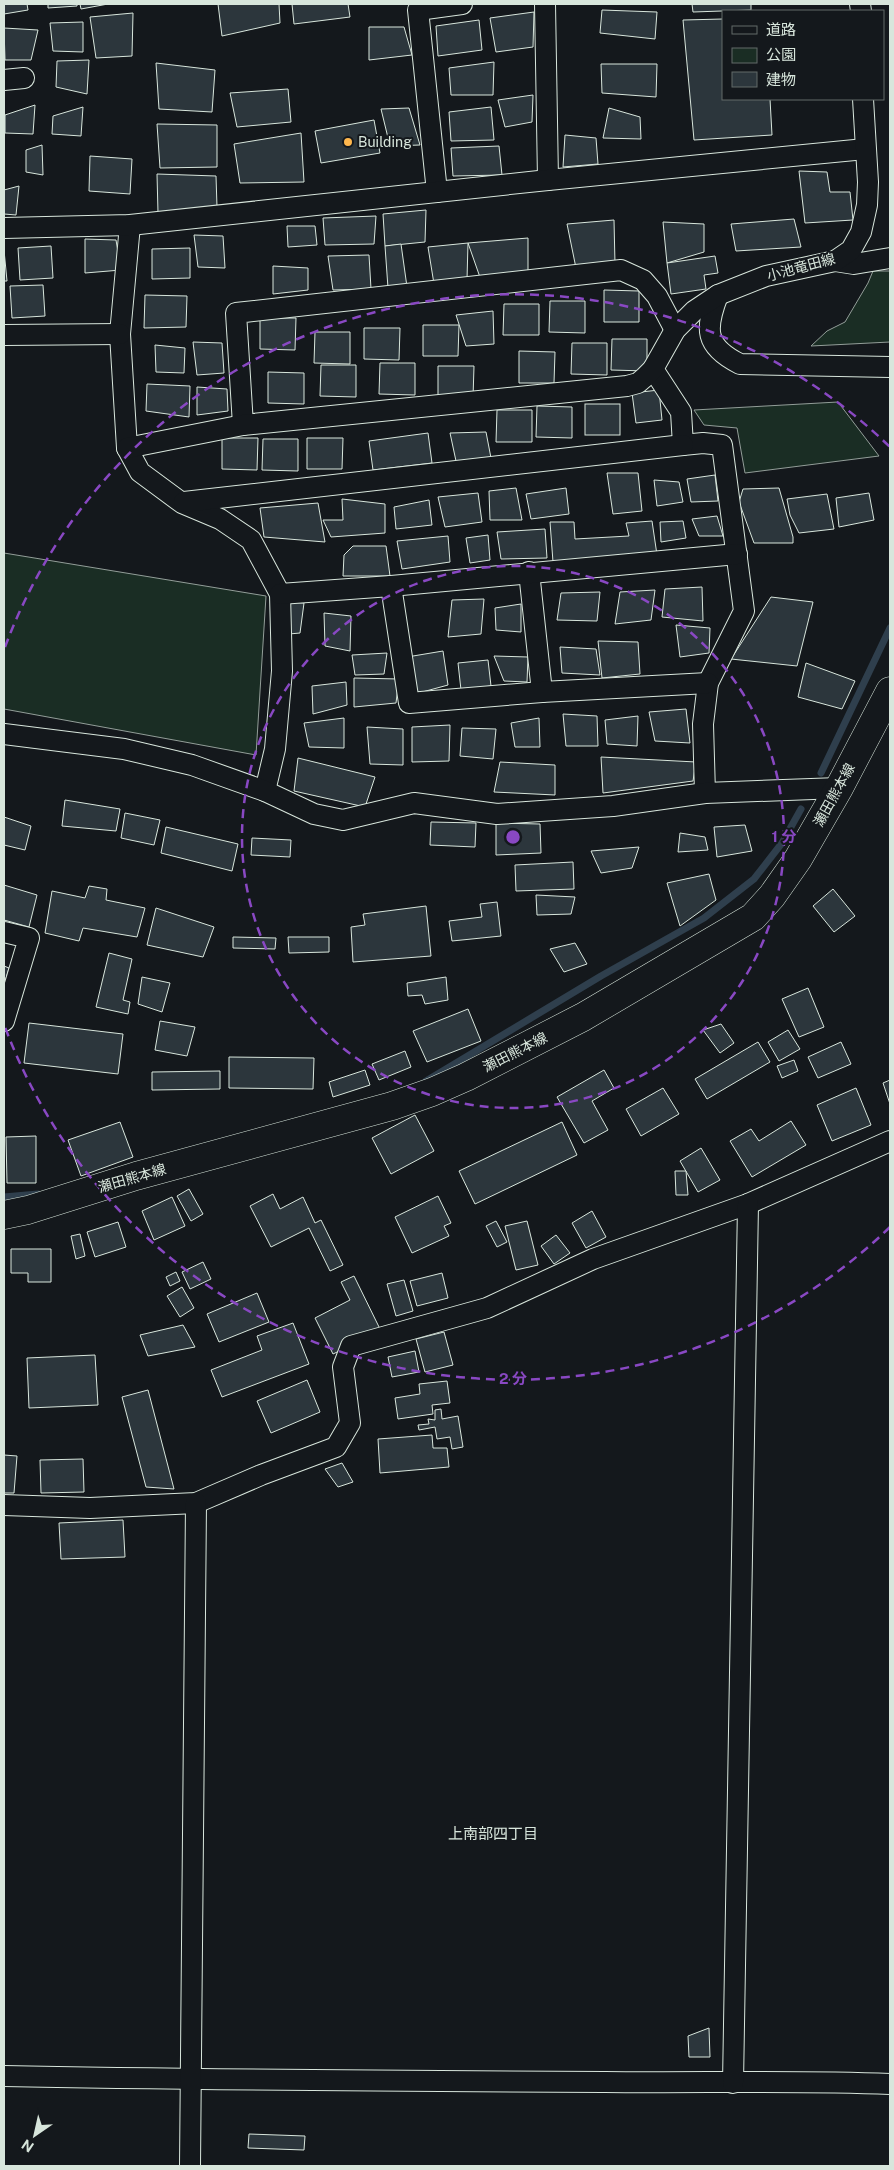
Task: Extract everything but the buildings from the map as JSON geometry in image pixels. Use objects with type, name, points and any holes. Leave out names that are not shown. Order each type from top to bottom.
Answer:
[{"type":"main road","name":"瀬田熊本線","points":[[4,1216],[136,1176],[392,1106],[432,1092],[525,1047],[591,1012],[753,917],[772,896],[798,859],[839,788],[890,691]]},
{"type":"street","points":[[438,192],[418,10],[462,4]]},
{"type":"street","points":[[545,4],[548,180]]},
{"type":"street","name":"小池竜田線","points":[[652,369],[675,330],[694,311],[718,295],[766,276],[836,261],[851,250],[861,232],[868,198],[863,100]]},
{"type":"street","points":[[4,228],[130,224],[865,149]]},
{"type":"street","points":[[130,224],[120,334],[127,448],[140,472],[182,503],[220,519],[251,540],[280,594],[282,671],[275,750],[265,791]]},
{"type":"street","points":[[836,261],[854,264],[890,258]]},
{"type":"street","points":[[243,424],[236,313],[621,270],[643,280],[657,296],[675,330]]},
{"type":"street","points":[[718,295],[710,315],[709,334],[726,357],[740,364],[890,367]]},
{"type":"street","points":[[4,335],[120,334]]},
{"type":"street","points":[[127,448],[243,424],[627,386],[638,382],[652,369],[681,412],[683,445]]},
{"type":"street","points":[[182,503],[683,445],[703,443],[722,445],[738,554],[744,611],[708,683],[703,724],[705,793]]},
{"type":"street","points":[[280,594],[391,586],[738,554]]},
{"type":"street","points":[[528,572],[542,692]]},
{"type":"street","points":[[391,586],[408,703],[542,692],[708,683]]},
{"type":"street","points":[[4,734],[124,749],[192,764],[265,791],[314,814],[343,820],[414,803],[497,814],[613,806],[705,793],[839,788]]},
{"type":"street","points":[[4,932],[28,938],[5,1016]]},
{"type":"street","points":[[4,1505],[90,1508],[196,1503],[261,1475],[336,1447],[350,1422],[343,1367],[351,1346],[487,1308],[593,1259],[748,1204],[890,1141]]},
{"type":"street","points":[[733,2083],[748,1204]]},
{"type":"street","points":[[190,2166],[196,1503]]},
{"type":"street","points":[[4,2076],[191,2080],[834,2082],[890,2084]]},
{"type":"green space","points":[[873,271],[890,271],[890,342],[811,346],[827,331],[845,322]]},
{"type":"green space","points":[[838,402],[879,456],[745,473],[737,428],[704,425],[694,410]]},
{"type":"green space","points":[[4,553],[266,596],[256,755],[4,709]]},
{"type":"waterway","points":[[821,773],[890,628]]},
{"type":"waterway","points":[[426,1081],[601,976],[704,918],[754,879],[782,843],[801,809]]},
{"type":"waterway","points":[[4,1197],[38,1194]]},
{"type":"place","name":"Building","points":[[348,142]]},
{"type":"district","name":"上南部四丁目","points":[[493,1833]]}]
